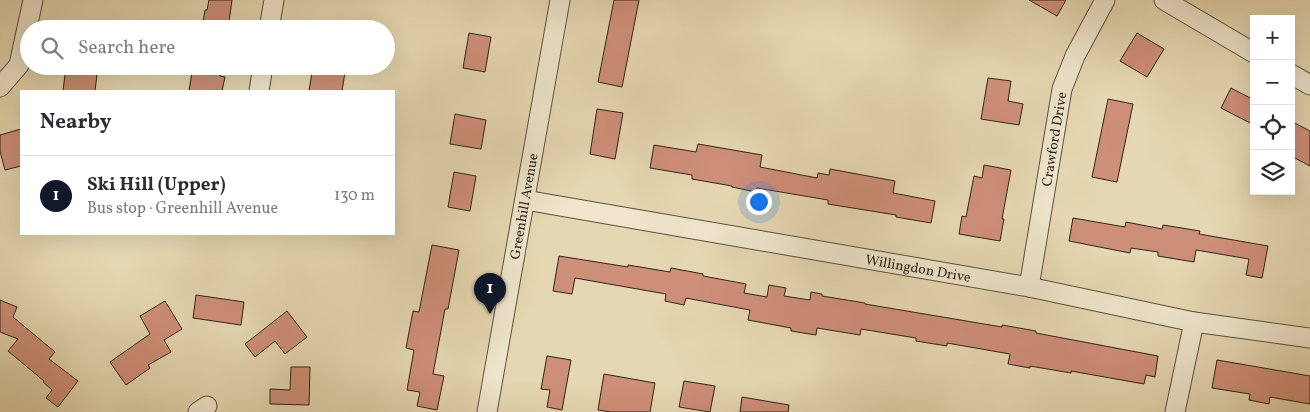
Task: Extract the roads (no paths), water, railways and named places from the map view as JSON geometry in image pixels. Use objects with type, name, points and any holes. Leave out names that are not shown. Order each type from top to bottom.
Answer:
[{"type":"street","points":[[29,20],[33,0]]},
{"type":"street","points":[[271,20],[274,0]]},
{"type":"street","name":"Greenhill Avenue","points":[[487,412],[560,0]]},
{"type":"street","name":"Crawford Drive","points":[[1029,287],[1062,89],[1075,56],[1106,0]]},
{"type":"street","points":[[1164,0],[1250,51]]},
{"type":"street","points":[[0,87],[19,65],[20,60]]},
{"type":"street","points":[[259,90],[262,75]]},
{"type":"street","points":[[1295,76],[1310,85]]},
{"type":"street","name":"Willingdon Drive","points":[[525,200],[1029,287],[1194,322],[1310,338]]},
{"type":"street","points":[[1175,412],[1194,322]]},
{"type":"place","name":"Ski Hill (Upper)","points":[[490,314]]}]
